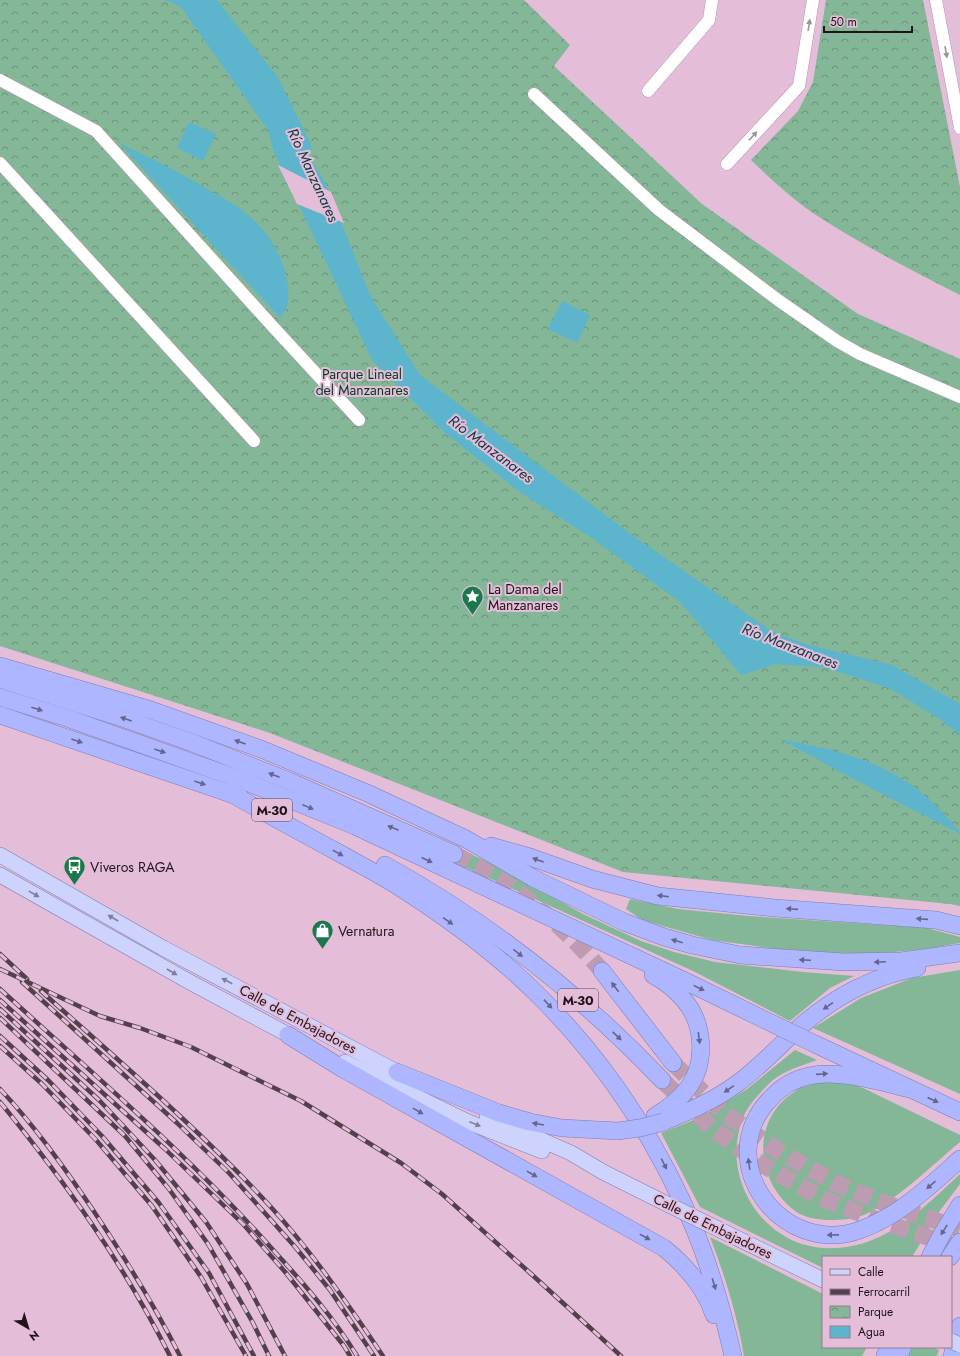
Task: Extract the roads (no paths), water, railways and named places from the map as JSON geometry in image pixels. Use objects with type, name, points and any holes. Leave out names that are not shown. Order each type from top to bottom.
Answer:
[{"type":"highway","points":[[0,666],[151,710],[261,749],[367,793],[466,839],[533,878],[624,922],[664,937],[692,945],[740,955],[844,962],[901,961],[960,953]]},
{"type":"highway","points":[[0,679],[125,719],[193,743],[289,781],[454,854]]},
{"type":"highway","points":[[0,697],[67,718],[239,779],[355,826],[958,1111]]},
{"type":"highway","points":[[0,715],[230,793],[395,884],[456,926],[499,959],[541,997],[567,1025],[621,1095],[645,1130],[664,1164],[694,1228],[714,1282],[732,1350]]},
{"type":"highway","name":"M-30","points":[[230,793],[313,826],[416,883],[487,929],[553,978],[584,1004],[662,1080]]},
{"type":"highway","points":[[466,839],[530,858],[592,879],[658,896],[775,908],[936,920],[960,926]]},
{"type":"highway","points":[[512,899],[521,913],[655,976],[676,991],[690,1009],[695,1019],[699,1034],[700,1056],[698,1068],[688,1088],[659,1119]]},
{"type":"highway","points":[[397,1072],[499,1113],[530,1122],[562,1128],[616,1128],[696,1109],[718,1097],[739,1083],[803,1025],[844,995],[862,986],[900,972],[960,960]]},
{"type":"highway","points":[[602,971],[673,1063]]},
{"type":"highway","points":[[288,1035],[343,1069],[664,1248],[682,1262],[696,1279],[712,1310],[718,1328],[732,1350]]},
{"type":"highway","points":[[910,1088],[834,1074],[808,1076],[785,1086],[774,1094],[765,1104],[758,1114],[751,1132],[748,1151],[749,1164],[756,1189],[780,1217],[801,1229],[824,1235],[848,1234],[896,1213],[928,1188],[960,1159]]},
{"type":"highway","points":[[931,1256],[960,1205]]},
{"type":"highway","points":[[951,1256],[960,1242]]},
{"type":"highway","points":[[952,1356],[960,1326]]},
{"type":"main road","name":"Calle de Embajadores","points":[[0,855],[163,948],[429,1090],[571,1153],[603,1172],[822,1280]]},
{"type":"main road","name":"Calle de Embajadores","points":[[0,875],[188,981],[288,1035],[466,1121],[567,1161],[603,1172]]},
{"type":"main road","points":[[114,938],[131,939],[157,953],[163,948]]},
{"type":"street","points":[[648,91],[709,20],[712,0]]},
{"type":"street","points":[[727,164],[799,86],[813,0]]},
{"type":"street","points":[[936,0],[960,128]]},
{"type":"street","points":[[0,80],[96,131],[274,330],[359,420]]},
{"type":"street","points":[[534,94],[659,210],[784,304],[837,341],[860,354],[960,397]]},
{"type":"street","points":[[0,162],[254,441]]},
{"type":"water","points":[[166,0],[203,0],[231,32],[325,182],[371,297],[420,375],[636,538],[770,630],[805,644],[892,665],[960,704],[960,735],[938,718],[891,689],[824,667],[776,664],[741,675],[680,602],[589,536],[521,493],[445,433],[372,360],[274,152],[268,130],[181,7]]},
{"type":"water","points":[[189,122],[216,134],[203,161],[177,148]]},
{"type":"water","points":[[118,142],[176,171],[237,206],[264,231],[271,240],[281,260],[288,286],[288,301],[286,310],[280,318]]},
{"type":"water","points":[[562,301],[590,315],[577,343],[548,329]]},
{"type":"water","points":[[782,740],[843,753],[882,768],[917,789],[940,810],[960,832],[960,834],[844,774]]},
{"type":"waterway","name":"Río Manzanares","points":[[199,0],[206,3],[269,83],[301,148]]},
{"type":"tunnel","points":[[454,854],[514,889],[523,896],[568,935],[602,971]]},
{"type":"tunnel","points":[[673,1063],[724,1113],[777,1150],[835,1183],[887,1204],[960,1229]]},
{"type":"tunnel","points":[[662,1080],[712,1128],[763,1165],[826,1200],[877,1220],[960,1248]]},
{"type":"railway","points":[[0,954],[27,979]]},
{"type":"railway","points":[[0,969],[100,1016],[140,1028],[191,1047],[301,1101],[401,1163],[442,1194],[621,1356]]},
{"type":"railway","points":[[22,982],[177,1123],[229,1173],[296,1248],[330,1290],[374,1356]]},
{"type":"railway","points":[[0,989],[141,1117],[210,1183],[243,1217],[319,1302],[339,1328],[357,1356]]},
{"type":"railway","points":[[41,991],[187,1123],[270,1206],[315,1260],[383,1356]]},
{"type":"railway","points":[[0,1000],[165,1149],[243,1224],[286,1273],[344,1346],[350,1356]]},
{"type":"railway","points":[[0,1009],[99,1100],[155,1160],[206,1222],[247,1284],[285,1356]]},
{"type":"railway","points":[[0,1018],[125,1136],[169,1189],[208,1244],[253,1323],[269,1356]]},
{"type":"railway","points":[[0,1036],[48,1080],[102,1136],[159,1203],[209,1273],[254,1356]]},
{"type":"railway","points":[[0,1046],[42,1084],[97,1141],[152,1206],[201,1277],[246,1356]]},
{"type":"railway","points":[[0,1089],[48,1146],[91,1207],[138,1280],[180,1356]]},
{"type":"railway","points":[[0,1102],[48,1163],[92,1224],[133,1288],[170,1356]]},
{"type":"place","name":"La Dama del Manzanares","points":[[473,616]]},
{"type":"place","name":"Viveros RAGA","points":[[75,886]]},
{"type":"place","name":"Vernatura","points":[[323,950]]},
{"type":"park label","name":"Parque Lineal del Manzanares","points":[[362,382]]}]
